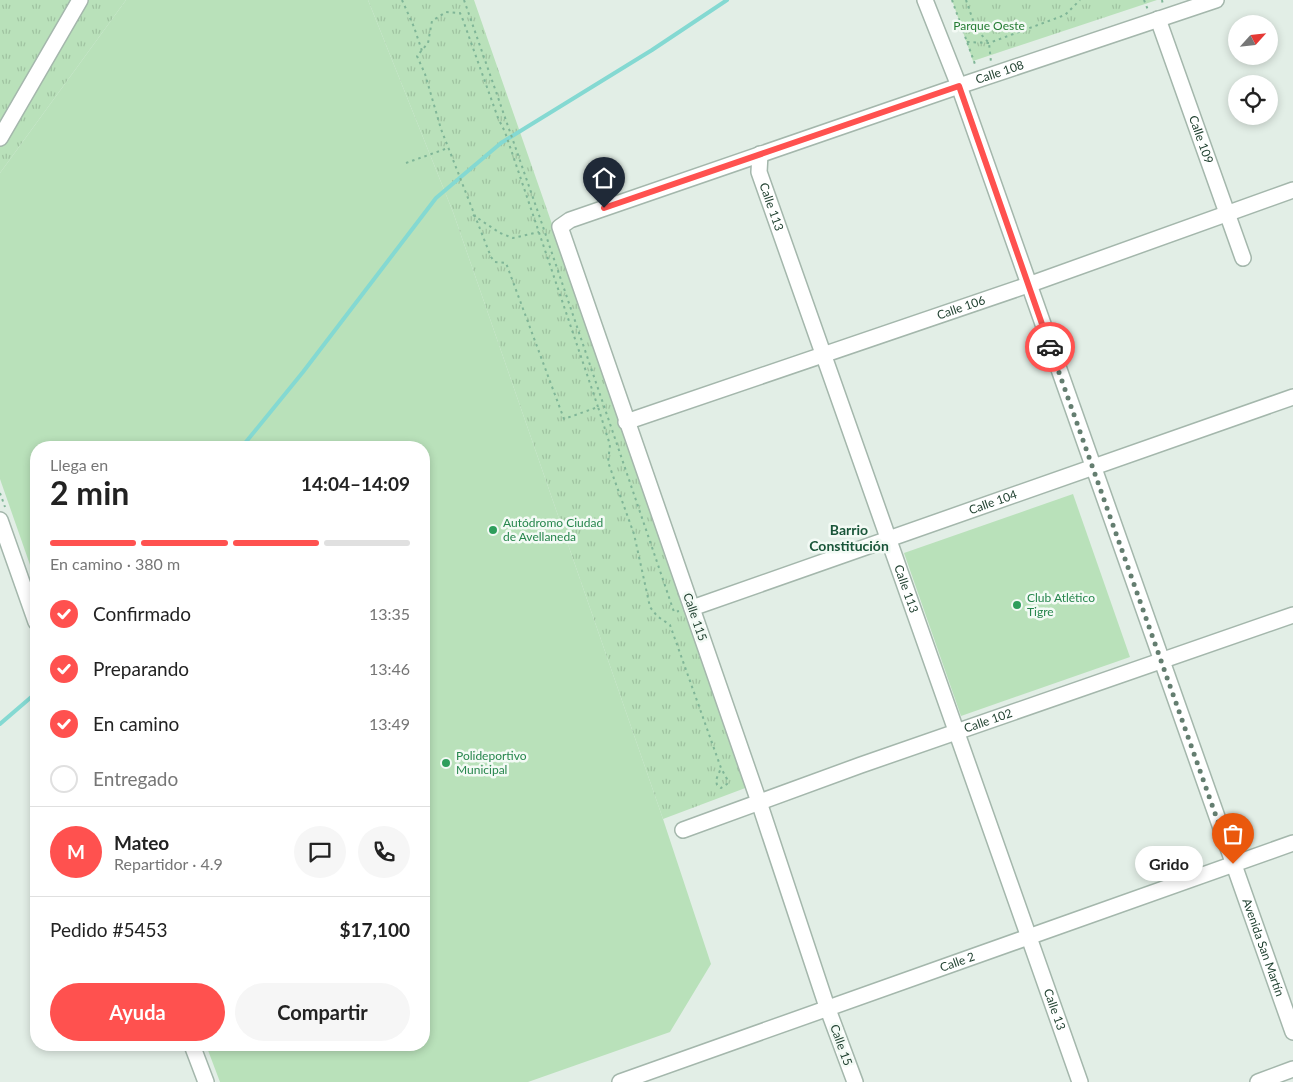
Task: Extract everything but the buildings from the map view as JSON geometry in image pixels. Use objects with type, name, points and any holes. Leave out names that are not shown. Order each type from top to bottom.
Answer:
[{"type":"street","points":[[0,138],[80,0]]},
{"type":"street","name":"Avenida San Martín","points":[[925,0],[959,86],[1293,1032]]},
{"type":"street","name":"Calle 108","points":[[560,227],[570,220],[760,154],[1216,0]]},
{"type":"street","name":"Calle 109","points":[[1158,20],[1243,258]]},
{"type":"street","name":"Calle 113","points":[[760,154],[758,172],[1029,936]]},
{"type":"street","name":"Calle 106","points":[[626,422],[1028,285],[1293,190]]},
{"type":"street","name":"Calle 115","points":[[560,227],[759,802],[828,1008]]},
{"type":"street","name":"Calle 104","points":[[692,608],[1292,399]]},
{"type":"street","points":[[0,520],[30,605]]},
{"type":"street","name":"Calle 102","points":[[683,830],[1293,615]]},
{"type":"street","name":"Calle 2","points":[[630,1080],[1293,843]]},
{"type":"street","name":"Calle 13","points":[[1029,936],[1080,1082]]},
{"type":"street","name":"Calle 15","points":[[828,1008],[855,1082]]},
{"type":"street","points":[[194,1051],[206,1082]]},
{"type":"street","points":[[1258,1082],[1293,1070]]},
{"type":"path","points":[[402,0],[422,51]]},
{"type":"path","points":[[464,0],[674,612],[692,608]]},
{"type":"path","points":[[952,0],[967,42],[986,77]]},
{"type":"path","points":[[966,0],[976,29],[989,43],[986,77]]},
{"type":"path","points":[[967,42],[989,43],[1065,15],[1080,0]]},
{"type":"path","points":[[598,407],[564,419],[506,263],[496,262],[491,257],[473,215],[448,148],[425,74],[417,56],[428,43],[432,20],[446,12],[460,13],[498,118],[505,132],[598,407],[610,445],[608,462],[634,534],[650,607],[657,616],[670,625],[726,779],[726,784],[721,788],[717,785],[716,780],[721,768]]},
{"type":"path","points":[[406,163],[448,148]]},
{"type":"path","points":[[473,215],[500,233],[513,238],[539,232]]},
{"type":"green space","points":[[0,0],[126,0],[0,173]]},
{"type":"green space","name":"Autódromo Ciudad de Avellaneda","points":[[126,0],[368,0],[453,212],[663,819],[711,964],[670,1032],[528,1082],[220,1082],[208,1051],[430,1051],[430,441],[30,441],[30,565],[0,479],[0,173]]},
{"type":"green space","points":[[368,0],[474,0],[748,787],[663,819],[453,212]]},
{"type":"green space","name":"Parque Oeste","points":[[952,0],[1157,0],[973,61]]},
{"type":"green space","name":"Club Atlético Tigre","points":[[1073,494],[1130,657],[961,716],[904,553]]},
{"type":"waterway","points":[[247,441],[303,372],[436,198],[501,143],[652,50],[727,0]]},
{"type":"waterway","points":[[0,724],[30,698]]},
{"type":"way so far","points":[[1050,347],[1233,864]]},
{"type":"place","name":"Autódromo Ciudad de Avellaneda","points":[[493,530]]},
{"type":"place","name":"Club Atlético Tigre","points":[[1017,605]]},
{"type":"place","name":"Polideportivo Municipal","points":[[446,763]]},
{"type":"place","name":"Grido","points":[[1233,864]]},
{"type":"district","name":"Barrio Constitución","points":[[849,538]]},
{"type":"route","points":[[604,208],[959,86],[1050,347]]}]
